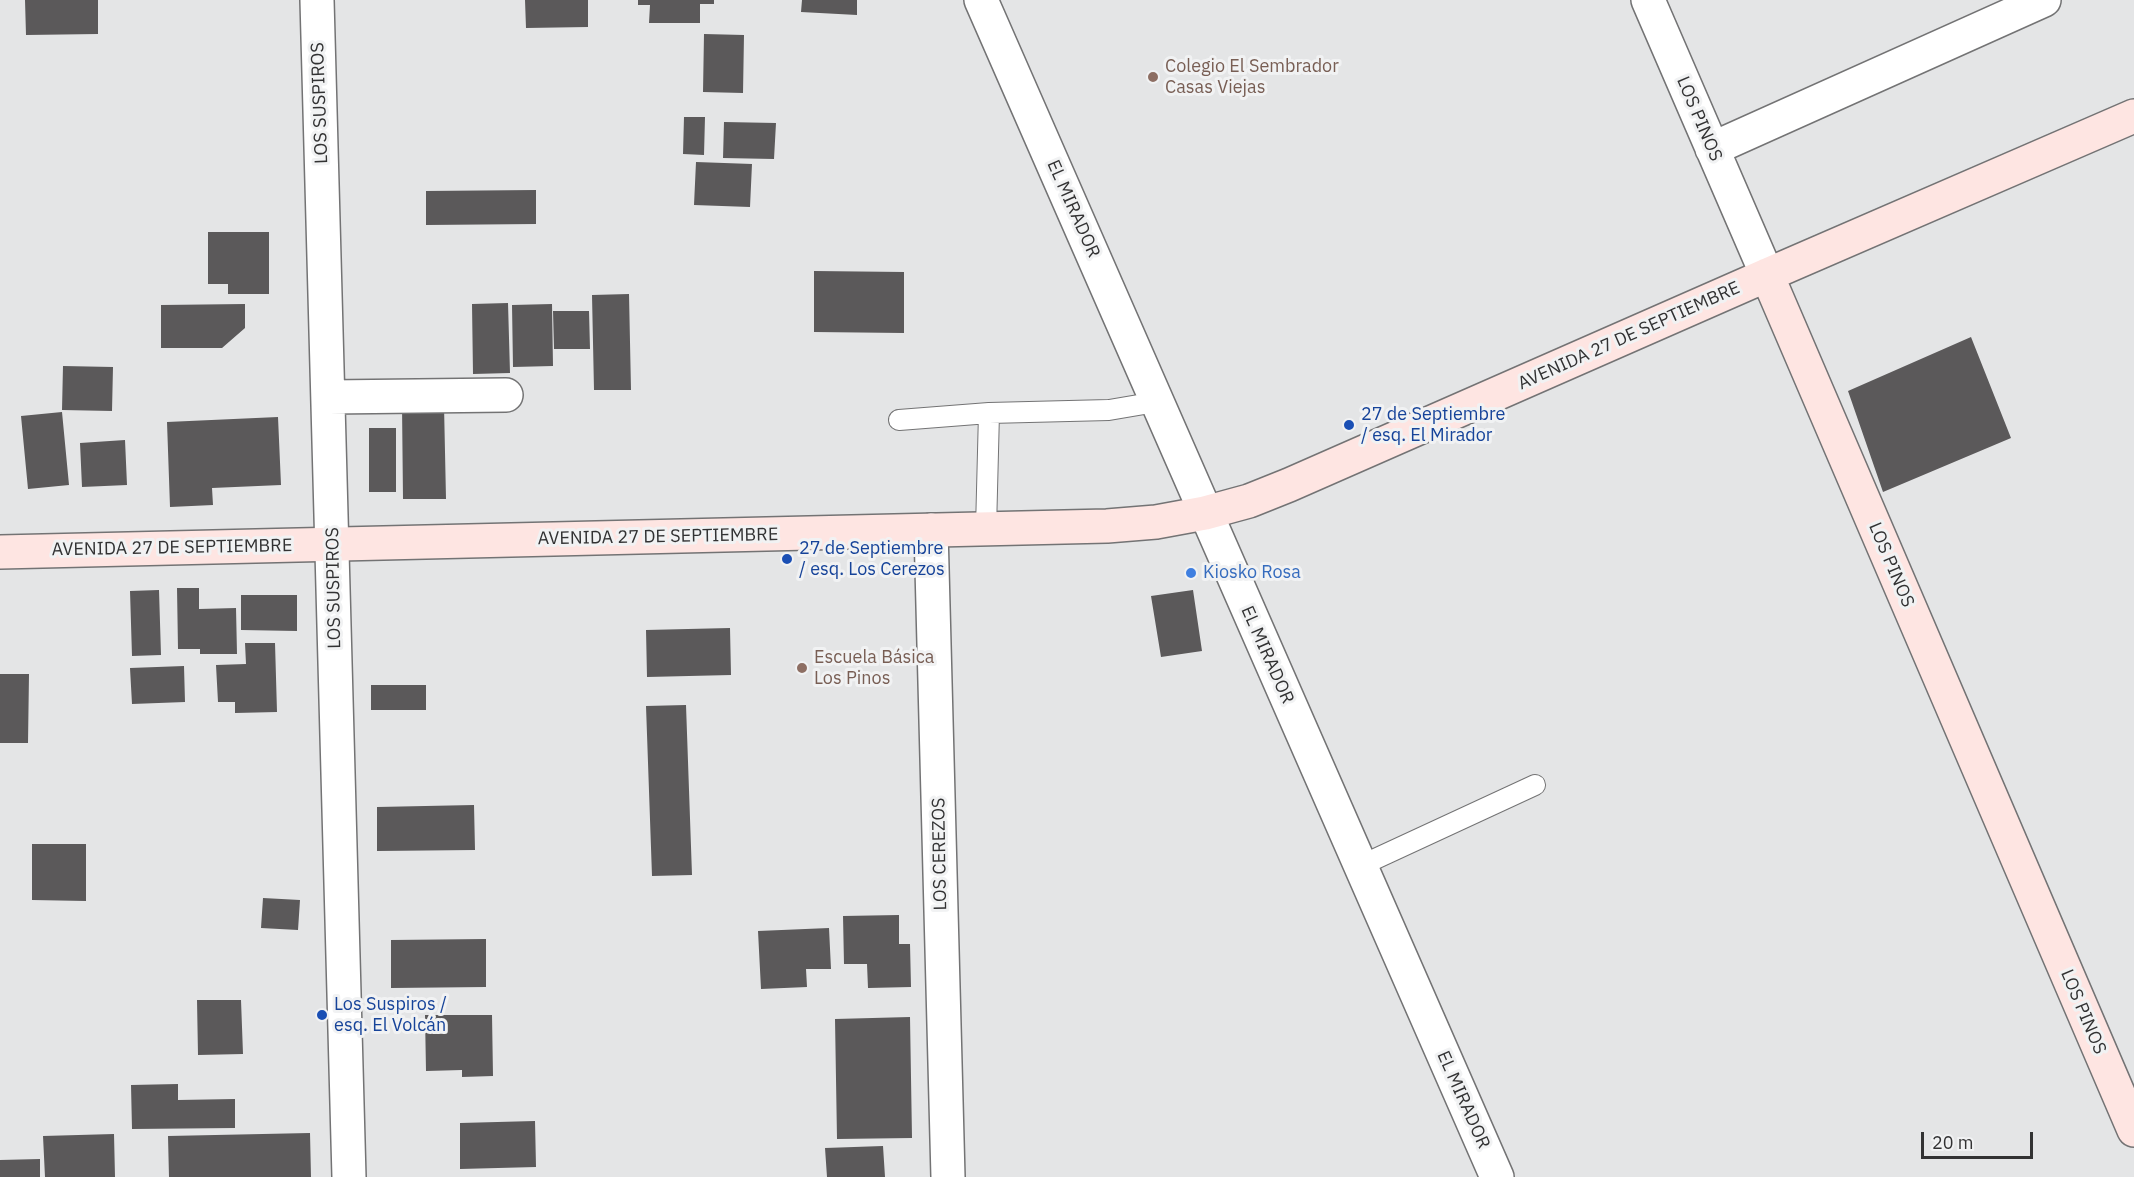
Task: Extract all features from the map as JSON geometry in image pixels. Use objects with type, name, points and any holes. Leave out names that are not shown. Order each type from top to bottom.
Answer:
[{"type":"street","name":"LOS SUSPIROS","points":[[317,0],[349,1177]]},
{"type":"street","name":"EL MIRADOR","points":[[981,0],[1497,1177]]},
{"type":"street","name":"LOS PINOS","points":[[1648,0],[2134,1130]]},
{"type":"street","points":[[1712,149],[2044,0]]},
{"type":"street","name":"AVENIDA 27 DE SEPTIEMBRE","points":[[0,552],[1107,526],[1156,522],[1205,513],[1249,501],[1289,486],[2134,116]]},
{"type":"street","points":[[329,397],[506,395]]},
{"type":"street","name":"LOS CEREZOS","points":[[931,530],[948,1177]]},
{"type":"lane","points":[[899,420],[989,413],[1109,410],[1156,402]]},
{"type":"lane","points":[[987,529],[989,413]]},
{"type":"lane","points":[[1360,866],[1535,785]]},
{"type":"building","points":[[25,0],[98,0],[98,34],[26,35]]},
{"type":"building","points":[[525,0],[588,0],[588,27],[526,28]]},
{"type":"building","points":[[638,0],[714,0],[714,4],[700,4],[700,23],[649,23],[650,5],[638,5]]},
{"type":"building","points":[[802,0],[857,0],[857,15],[801,12]]},
{"type":"building","points":[[704,34],[744,35],[743,93],[703,92]]},
{"type":"building","points":[[684,117],[705,117],[704,155],[683,154]]},
{"type":"building","points":[[724,122],[776,123],[774,159],[723,158]]},
{"type":"building","points":[[696,162],[752,164],[750,207],[694,205]]},
{"type":"building","points":[[536,190],[536,224],[426,225],[426,191]]},
{"type":"building","points":[[208,232],[269,232],[269,294],[228,294],[228,284],[208,284]]},
{"type":"building","points":[[814,271],[904,272],[904,333],[814,332]]},
{"type":"building","points":[[629,294],[631,390],[594,390],[592,295]]},
{"type":"building","points":[[508,303],[510,373],[473,374],[472,304]]},
{"type":"building","points":[[245,304],[245,328],[222,348],[161,348],[161,305]]},
{"type":"building","points":[[552,304],[553,366],[513,367],[512,305]]},
{"type":"building","points":[[553,311],[589,311],[590,349],[554,349]]},
{"type":"building","points":[[1971,337],[2011,438],[1883,492],[1848,391]]},
{"type":"building","points":[[63,366],[113,367],[112,411],[62,410]]},
{"type":"building","points":[[402,405],[444,405],[446,499],[403,499]]},
{"type":"building","points":[[62,412],[69,485],[28,489],[21,416]]},
{"type":"building","points":[[278,417],[281,485],[212,488],[213,505],[170,507],[167,422]]},
{"type":"building","points":[[369,428],[396,428],[396,492],[369,492]]},
{"type":"building","points":[[125,440],[127,485],[82,487],[80,443]]},
{"type":"building","points":[[177,588],[199,588],[199,609],[236,608],[237,654],[200,654],[200,649],[178,649]]},
{"type":"building","points":[[159,590],[161,655],[132,656],[130,591]]},
{"type":"building","points":[[1193,590],[1202,651],[1161,657],[1151,596]]},
{"type":"building","points":[[241,595],[297,595],[297,631],[241,630]]},
{"type":"building","points":[[730,628],[731,675],[647,677],[646,630]]},
{"type":"building","points":[[245,643],[275,643],[277,712],[235,713],[235,702],[218,702],[216,665],[246,664]]},
{"type":"building","points":[[184,666],[185,702],[132,704],[130,668]]},
{"type":"building","points":[[0,674],[29,674],[28,743],[0,743]]},
{"type":"building","points":[[371,685],[426,685],[426,710],[371,710]]},
{"type":"building","points":[[686,705],[692,875],[652,876],[646,706]]},
{"type":"building","points":[[474,805],[475,850],[377,851],[377,807]]},
{"type":"building","points":[[32,844],[86,844],[86,901],[32,900]]},
{"type":"building","points":[[263,898],[300,900],[298,930],[261,928]]},
{"type":"building","points":[[899,915],[899,944],[910,944],[911,987],[868,988],[867,964],[844,964],[843,916]]},
{"type":"building","points":[[829,928],[831,969],[806,969],[807,987],[761,989],[758,931]]},
{"type":"building","points":[[486,939],[486,987],[391,988],[391,940]]},
{"type":"building","points":[[197,1000],[241,1000],[243,1054],[198,1055]]},
{"type":"building","points":[[425,1015],[492,1015],[493,1076],[462,1077],[462,1070],[426,1071]]},
{"type":"building","points":[[910,1017],[912,1138],[837,1139],[835,1019]]},
{"type":"building","points":[[178,1084],[178,1100],[235,1099],[235,1128],[132,1129],[131,1085]]},
{"type":"building","points":[[535,1121],[536,1167],[460,1169],[460,1123]]},
{"type":"building","points":[[310,1133],[311,1177],[169,1177],[168,1136]]},
{"type":"building","points":[[114,1134],[115,1177],[45,1177],[43,1136]]},
{"type":"building","points":[[883,1146],[885,1177],[827,1177],[825,1148]]},
{"type":"building","points":[[40,1159],[40,1177],[0,1177],[0,1160]]},
{"type":"place","name":"Colegio El Sembrador Casas Viejas","points":[[1153,77]]},
{"type":"place","name":"27 de Septiembre / esq. El Mirador","points":[[1349,425]]},
{"type":"place","name":"27 de Septiembre / esq. Los Cerezos","points":[[787,559]]},
{"type":"place","name":"Kiosko Rosa","points":[[1191,573]]},
{"type":"place","name":"Escuela Básica Los Pinos","points":[[802,668]]},
{"type":"place","name":"Los Suspiros / esq. El Volcán","points":[[322,1015]]}]
